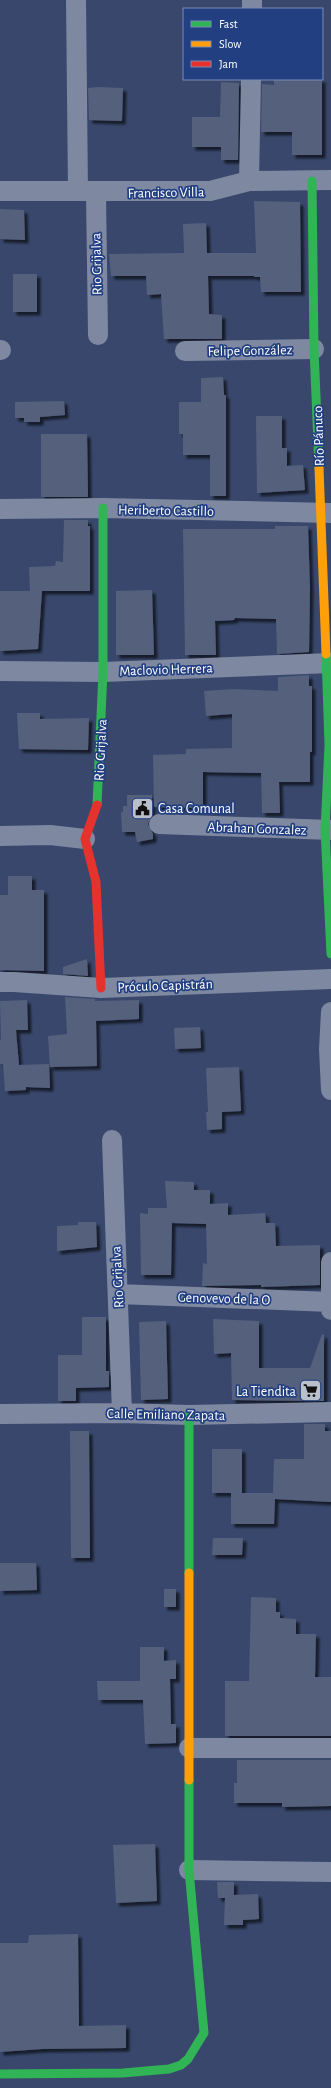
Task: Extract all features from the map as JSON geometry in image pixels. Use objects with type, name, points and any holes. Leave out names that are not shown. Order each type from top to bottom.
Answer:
[{"type":"street","name":"Rio Grijalva","points":[[76,0],[87,192],[98,335]]},
{"type":"street","points":[[249,181],[251,80]]},
{"type":"street","name":"Francisco Villa","points":[[0,191],[210,191],[249,181],[331,180]]},
{"type":"street","name":"Río Pánuco","points":[[312,181],[314,349],[326,513],[329,745],[328,830],[331,954]]},
{"type":"street","name":"Felipe González","points":[[185,351],[314,349]]},
{"type":"street","name":"Rio Grijalva","points":[[85,839],[98,802],[103,672],[103,508]]},
{"type":"street","name":"Heriberto Castillo","points":[[0,509],[103,508],[326,513]]},
{"type":"street","name":"Maclovio Herrera","points":[[0,671],[103,672],[328,663]]},
{"type":"street","name":"Abrahan Gonzalez","points":[[160,824],[328,830]]},
{"type":"street","points":[[0,836],[50,835],[85,839],[96,882],[101,988]]},
{"type":"street","name":"Próculo Capistrán","points":[[0,982],[101,988],[331,979]]},
{"type":"street","points":[[331,1012],[329,1049],[331,1090]]},
{"type":"street","name":"Rio Grijalva","points":[[112,1140],[122,1413]]},
{"type":"street","points":[[331,1262],[331,1305]]},
{"type":"street","name":"Genovevo de la O","points":[[118,1294],[331,1305]]},
{"type":"street","name":"Calle Emiliano Zapata","points":[[0,1414],[122,1413],[189,1415],[331,1412]]},
{"type":"street","points":[[0,2074],[151,2072],[180,2066],[195,2050],[204,2033],[190,1870],[189,1415]]},
{"type":"street","points":[[189,1748],[331,1748]]},
{"type":"street","points":[[190,1870],[331,1872]]},
{"type":"building","points":[[274,80],[322,80],[322,155],[292,155],[292,132],[261,132],[262,84],[274,85]]},
{"type":"building","points":[[221,82],[239,83],[238,160],[221,160],[221,147],[192,147],[192,117],[220,117]]},
{"type":"building","points":[[88,88],[123,88],[122,121],[89,120]]},
{"type":"building","points":[[254,201],[300,202],[301,292],[261,292],[260,277],[208,276],[209,314],[222,315],[222,339],[164,339],[161,294],[147,295],[146,276],[111,276],[109,254],[184,253],[183,224],[206,223],[207,253],[256,253]]},
{"type":"building","points":[[0,209],[24,210],[25,240],[0,239]]},
{"type":"building","points":[[13,274],[37,274],[37,312],[13,312]]},
{"type":"building","points":[[223,377],[224,395],[226,395],[226,496],[210,496],[210,455],[183,455],[183,434],[179,434],[179,402],[201,402],[201,378]]},
{"type":"building","points":[[64,401],[65,415],[40,417],[40,422],[24,422],[24,418],[15,418],[15,402]]},
{"type":"building","points":[[256,416],[282,416],[282,448],[287,448],[287,466],[303,465],[305,490],[257,493]]},
{"type":"building","points":[[41,434],[87,434],[88,497],[41,497]]},
{"type":"building","points":[[64,520],[88,520],[88,526],[90,526],[90,591],[30,591],[29,567],[55,566],[56,561],[63,562]]},
{"type":"building","points":[[275,526],[308,526],[310,589],[309,652],[277,654],[276,619],[235,618],[234,620],[215,621],[216,655],[185,655],[183,529],[275,529]]},
{"type":"building","points":[[152,590],[154,655],[116,655],[116,591]]},
{"type":"building","points":[[0,591],[42,591],[38,649],[0,651]]},
{"type":"building","points":[[309,675],[309,686],[312,686],[312,752],[310,752],[310,782],[279,782],[280,813],[262,813],[261,773],[203,772],[203,808],[154,807],[153,755],[186,754],[186,749],[232,748],[232,714],[206,716],[204,691],[234,689],[278,691],[278,677]]},
{"type":"building","points":[[17,713],[40,713],[40,719],[89,718],[88,750],[19,749]]},
{"type":"building","points":[[127,795],[152,795],[152,815],[148,824],[153,834],[153,839],[137,842],[135,832],[122,832],[121,812],[123,812],[123,806],[127,806]]},
{"type":"building","points":[[8,876],[32,876],[32,890],[44,890],[44,971],[0,970],[0,895],[8,895]]},
{"type":"building","points":[[87,959],[88,976],[63,974],[63,967]]},
{"type":"building","points":[[65,997],[95,999],[95,1001],[139,1000],[139,1019],[96,1021],[97,1066],[50,1067],[48,1036],[67,1034]]},
{"type":"building","points":[[27,1000],[28,1030],[16,1030],[19,1065],[49,1064],[50,1088],[26,1087],[26,1090],[5,1091],[3,1064],[0,1064],[0,1001]]},
{"type":"building","points":[[200,1027],[201,1048],[175,1049],[174,1028]]},
{"type":"building","points":[[239,1067],[241,1111],[222,1112],[222,1129],[207,1130],[206,1112],[208,1112],[206,1068]]},
{"type":"building","points":[[165,1181],[194,1182],[194,1190],[210,1190],[210,1204],[228,1203],[228,1215],[265,1213],[266,1223],[275,1223],[276,1246],[320,1245],[320,1285],[261,1287],[261,1285],[202,1286],[203,1263],[207,1264],[206,1224],[172,1223],[171,1275],[141,1275],[140,1213],[148,1214],[148,1208],[167,1208]]},
{"type":"building","points":[[78,1222],[96,1222],[97,1247],[57,1251],[57,1226],[78,1225]]},
{"type":"building","points":[[82,1317],[106,1317],[106,1371],[109,1371],[109,1387],[76,1388],[76,1401],[58,1401],[58,1355],[82,1355]]},
{"type":"building","points":[[213,1319],[259,1321],[259,1368],[310,1368],[322,1334],[324,1335],[324,1401],[232,1400],[231,1353],[214,1354]]},
{"type":"building","points":[[166,1321],[168,1399],[141,1400],[139,1322]]},
{"type":"building","points":[[304,1424],[325,1424],[325,1431],[331,1431],[331,1502],[275,1499],[274,1524],[231,1524],[231,1493],[273,1493],[274,1459],[304,1459]]},
{"type":"building","points":[[70,1431],[89,1431],[90,1558],[71,1558]]},
{"type":"building","points":[[212,1449],[242,1449],[242,1493],[212,1493]]},
{"type":"building","points":[[213,1538],[243,1538],[242,1555],[212,1555]]},
{"type":"building","points":[[0,1563],[36,1563],[37,1590],[0,1591]]},
{"type":"building","points":[[164,1589],[176,1589],[176,1607],[164,1607]]},
{"type":"building","points":[[251,1597],[276,1598],[276,1612],[280,1612],[280,1618],[296,1619],[296,1634],[316,1634],[315,1677],[331,1677],[331,1736],[225,1736],[225,1681],[249,1681]]},
{"type":"building","points":[[140,1647],[164,1647],[164,1661],[176,1660],[176,1679],[170,1679],[171,1724],[176,1724],[176,1743],[145,1744],[143,1700],[98,1700],[97,1681],[140,1681]]},
{"type":"building","points":[[237,1760],[331,1760],[331,1806],[282,1807],[282,1803],[234,1803],[234,1783],[237,1783]]},
{"type":"building","points":[[155,1844],[157,1901],[116,1903],[113,1845]]},
{"type":"building","points":[[217,1882],[234,1882],[234,1895],[258,1894],[259,1919],[243,1920],[243,1925],[224,1925],[225,1898],[218,1898]]},
{"type":"building","points":[[78,1934],[79,2026],[126,2025],[126,2048],[42,2049],[0,2052],[0,1943],[28,1943],[29,1935]]},
{"type":"traffic: fast","points":[[312,181],[314,349],[319,468]]},
{"type":"traffic: fast","points":[[97,805],[103,672],[103,508]]},
{"type":"traffic: fast","points":[[326,654],[329,745],[325,830],[331,954]]},
{"type":"traffic: fast","points":[[189,1415],[189,1573]]},
{"type":"traffic: fast","points":[[0,2074],[123,2073],[169,2069],[181,2065],[188,2059],[204,2033],[189,1870],[189,1780]]},
{"type":"traffic: slow","points":[[319,468],[326,654]]},
{"type":"traffic: slow","points":[[189,1573],[189,1780]]},
{"type":"traffic: jam","points":[[97,805],[85,839],[96,882],[101,988]]},
{"type":"place","name":"Casa Comunal","points":[[142,808]]},
{"type":"place","name":"La Tiendita","points":[[311,1391]]}]
